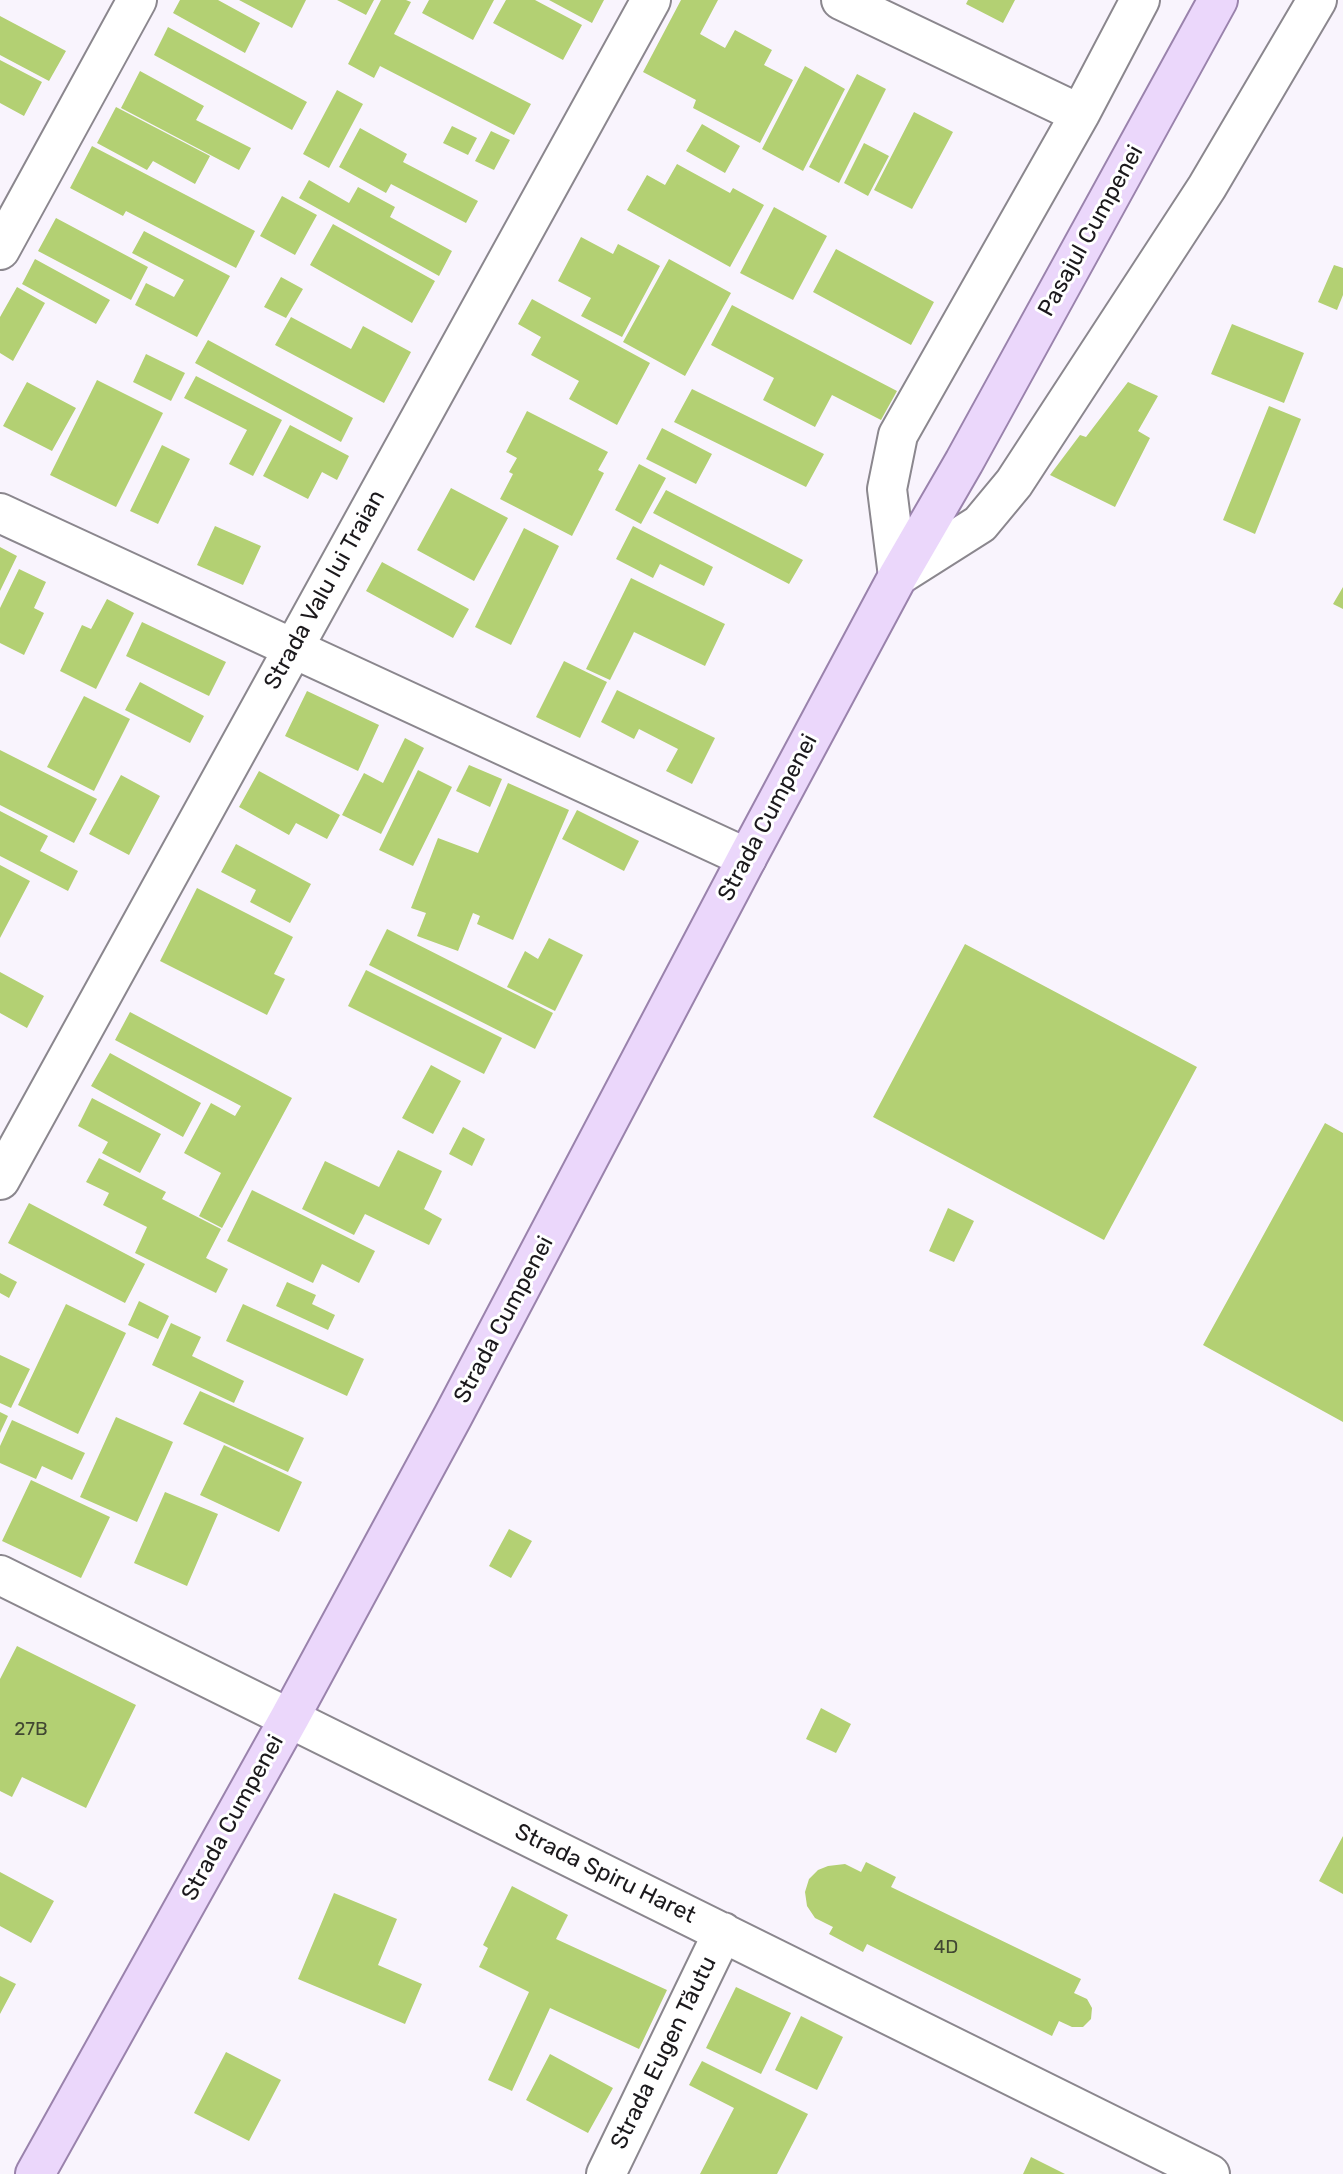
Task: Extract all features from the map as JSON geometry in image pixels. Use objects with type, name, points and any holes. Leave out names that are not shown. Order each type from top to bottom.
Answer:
[{"type":"main road","name":"Pasajul Cumpenei","points":[[964,462],[1218,0]]},
{"type":"main road","name":"Strada Cumpenei","points":[[35,2174],[453,1416],[898,576],[964,462]]},
{"type":"street","points":[[0,250],[137,0]]},
{"type":"street","name":"Strada Valu lui Traian","points":[[0,1180],[651,0]]},
{"type":"street","points":[[841,0],[1080,114]]},
{"type":"street","points":[[1140,0],[1080,114],[898,435],[887,489],[898,576],[980,524],[1014,483],[1207,187],[1317,0]]},
{"type":"street","points":[[0,513],[747,858]]},
{"type":"street","name":"Strada Spiru Haret","points":[[0,1575],[1206,2173]]},
{"type":"street","name":"Strada Eugen Tăutu","points":[[606,2174],[723,1932]]},
{"type":"building","points":[[180,0],[218,0],[260,23],[245,53],[173,13]]},
{"type":"building","points":[[239,0],[306,0],[292,28]]},
{"type":"building","points":[[337,0],[374,0],[366,15]]},
{"type":"building","points":[[381,0],[411,2],[394,34],[531,104],[514,135],[380,66],[374,78],[348,64]]},
{"type":"building","points":[[429,0],[494,0],[473,40],[422,13]]},
{"type":"building","points":[[506,0],[535,0],[582,25],[563,60],[493,23]]},
{"type":"building","points":[[549,0],[604,0],[592,23]]},
{"type":"building","points":[[681,0],[718,0],[700,34],[725,48],[735,30],[772,50],[764,65],[793,80],[760,143],[693,108],[696,100],[643,72]]},
{"type":"building","points":[[968,0],[1015,0],[1003,23],[966,4]]},
{"type":"building","points":[[0,16],[66,51],[49,81],[0,55]]},
{"type":"building","points":[[168,27],[307,102],[292,130],[154,55]]},
{"type":"building","points":[[0,60],[42,82],[24,116],[0,103]]},
{"type":"building","points":[[805,66],[845,89],[803,171],[762,149]]},
{"type":"building","points":[[140,71],[204,106],[196,120],[251,148],[239,170],[121,108]]},
{"type":"building","points":[[857,74],[886,89],[839,183],[809,167]]},
{"type":"building","points":[[337,90],[363,104],[329,168],[303,154]]},
{"type":"building","points":[[116,107],[210,156],[195,184],[153,161],[147,170],[97,143]]},
{"type":"building","points":[[914,112],[953,132],[912,209],[874,190]]},
{"type":"building","points":[[702,124],[740,146],[725,173],[686,151]]},
{"type":"building","points":[[452,126],[477,138],[468,155],[443,143]]},
{"type":"building","points":[[360,128],[407,154],[403,162],[478,201],[466,223],[391,184],[386,193],[339,167]]},
{"type":"building","points":[[491,131],[510,140],[494,170],[475,161]]},
{"type":"building","points":[[864,143],[889,156],[868,196],[844,183]]},
{"type":"building","points":[[92,146],[255,231],[236,268],[126,211],[123,216],[70,188]]},
{"type":"building","points":[[677,164],[730,193],[733,188],[764,205],[730,267],[627,210],[647,175],[665,185]]},
{"type":"building","points":[[309,180],[349,203],[358,187],[395,207],[390,217],[452,251],[439,276],[299,198]]},
{"type":"building","points":[[282,196],[317,215],[295,255],[260,236]]},
{"type":"building","points":[[774,207],[827,236],[793,300],[740,273]]},
{"type":"building","points":[[56,218],[148,267],[131,300],[38,251]]},
{"type":"building","points":[[333,224],[435,281],[412,323],[310,265]]},
{"type":"building","points":[[144,231],[230,276],[197,337],[135,305],[146,283],[174,297],[184,280],[132,253]]},
{"type":"building","points":[[581,237],[613,254],[618,244],[660,266],[622,337],[581,316],[591,298],[558,281]]},
{"type":"building","points":[[836,249],[934,302],[911,345],[813,292]]},
{"type":"building","points":[[35,259],[110,300],[96,324],[22,284]]},
{"type":"building","points":[[669,259],[731,293],[685,376],[623,342]]},
{"type":"building","points":[[1334,265],[1343,268],[1343,295],[1337,310],[1318,302]]},
{"type":"building","points":[[281,277],[303,289],[286,318],[264,307]]},
{"type":"building","points":[[17,287],[45,303],[13,361],[0,353],[0,317]]},
{"type":"building","points":[[532,299],[650,363],[617,425],[569,399],[579,381],[531,355],[541,337],[518,324]]},
{"type":"building","points":[[732,305],[897,391],[881,420],[832,395],[815,427],[763,400],[774,378],[711,345]]},
{"type":"building","points":[[291,317],[351,349],[363,326],[411,352],[384,403],[275,345]]},
{"type":"building","points":[[1232,324],[1304,353],[1284,403],[1211,374]]},
{"type":"building","points":[[208,340],[353,418],[341,442],[195,363]]},
{"type":"building","points":[[146,354],[185,373],[171,401],[133,382]]},
{"type":"building","points":[[196,376],[282,420],[253,476],[229,464],[247,430],[184,398]]},
{"type":"building","points":[[97,380],[163,413],[116,507],[50,475]]},
{"type":"building","points":[[27,382],[76,408],[52,451],[3,426]]},
{"type":"building","points":[[1128,382],[1158,396],[1138,431],[1150,438],[1115,507],[1050,475],[1080,435],[1086,437]]},
{"type":"building","points":[[692,389],[824,454],[806,487],[674,422]]},
{"type":"building","points":[[1269,406],[1301,419],[1255,534],[1223,520]]},
{"type":"building","points":[[527,411],[608,452],[598,470],[604,473],[572,536],[500,499],[513,474],[509,472],[517,458],[506,452]]},
{"type":"building","points":[[290,425],[349,456],[337,480],[322,472],[308,499],[263,476]]},
{"type":"building","points":[[662,428],[712,454],[696,484],[646,459]]},
{"type":"building","points":[[162,445],[190,459],[158,524],[130,511]]},
{"type":"building","points":[[639,464],[666,478],[641,524],[615,510]]},
{"type":"building","points":[[451,488],[508,518],[474,581],[417,550]]},
{"type":"building","points":[[666,490],[803,560],[789,584],[653,513]]},
{"type":"building","points":[[215,526],[261,546],[243,585],[197,565]]},
{"type":"building","points":[[633,526],[713,567],[704,586],[660,564],[653,578],[616,559]]},
{"type":"building","points":[[524,528],[559,546],[511,645],[475,627]]},
{"type":"building","points":[[0,547],[17,556],[0,591]]},
{"type":"building","points":[[382,562],[469,609],[453,638],[366,591]]},
{"type":"building","points":[[19,569],[46,582],[34,608],[44,613],[24,655],[0,643],[0,608]]},
{"type":"building","points":[[631,578],[725,624],[705,666],[634,632],[610,680],[586,669]]},
{"type":"building","points":[[1343,587],[1343,609],[1333,604]]},
{"type":"building","points":[[107,599],[134,613],[96,689],[60,671],[82,625],[91,629]]},
{"type":"building","points":[[142,622],[226,662],[209,696],[126,656]]},
{"type":"building","points":[[564,661],[607,682],[580,738],[536,717]]},
{"type":"building","points":[[140,682],[204,716],[190,743],[125,710]]},
{"type":"building","points":[[617,690],[715,738],[692,784],[666,771],[678,749],[639,729],[634,739],[601,722]]},
{"type":"building","points":[[307,691],[379,725],[358,771],[285,736]]},
{"type":"building","points":[[84,696],[130,719],[94,791],[47,767]]},
{"type":"building","points":[[405,738],[424,748],[381,834],[342,815],[364,773],[383,783]]},
{"type":"building","points":[[0,750],[97,799],[74,843],[0,805]]},
{"type":"building","points":[[469,765],[502,779],[490,807],[456,791]]},
{"type":"building","points":[[418,770],[452,787],[413,866],[379,850]]},
{"type":"building","points":[[259,771],[340,815],[327,839],[296,823],[289,835],[239,807]]},
{"type":"building","points":[[121,775],[160,796],[129,855],[89,834]]},
{"type":"building","points":[[508,783],[569,810],[513,940],[477,924],[480,916],[473,913],[458,951],[417,936],[426,913],[411,908],[438,838],[478,853]]},
{"type":"building","points":[[577,810],[639,841],[624,871],[562,839]]},
{"type":"building","points":[[0,811],[48,836],[40,851],[78,871],[68,891],[0,856]]},
{"type":"building","points":[[236,844],[311,884],[290,923],[250,902],[256,890],[221,872]]},
{"type":"building","points":[[0,865],[30,881],[0,938]]},
{"type":"building","points":[[197,888],[293,937],[274,974],[285,979],[267,1015],[160,961]]},
{"type":"building","points":[[387,929],[553,1013],[535,1049],[369,965]]},
{"type":"building","points":[[549,938],[583,955],[555,1011],[507,987],[525,951],[538,959]]},
{"type":"building","points":[[965,944],[1197,1067],[1104,1240],[873,1117]]},
{"type":"building","points":[[366,970],[502,1038],[484,1074],[348,1006]]},
{"type":"building","points":[[0,972],[44,996],[27,1028],[0,1013]]},
{"type":"building","points":[[130,1012],[292,1098],[222,1228],[199,1216],[221,1173],[184,1153],[211,1103],[235,1116],[241,1106],[115,1040]]},
{"type":"building","points":[[110,1053],[201,1103],[183,1137],[91,1086]]},
{"type":"building","points":[[431,1065],[461,1081],[433,1134],[402,1118]]},
{"type":"building","points":[[92,1098],[161,1134],[140,1173],[102,1153],[108,1142],[78,1126]]},
{"type":"building","points":[[1325,1123],[1343,1133],[1343,1422],[1203,1345]]},
{"type":"building","points":[[463,1127],[485,1139],[472,1166],[449,1154]]},
{"type":"building","points":[[398,1150],[442,1171],[424,1209],[442,1219],[429,1245],[365,1214],[354,1235],[302,1209],[325,1161],[379,1187]]},
{"type":"building","points":[[99,1158],[166,1192],[162,1199],[221,1229],[206,1258],[228,1269],[216,1293],[135,1253],[147,1227],[103,1205],[109,1193],[86,1182]]},
{"type":"building","points":[[252,1190],[375,1251],[359,1283],[322,1264],[313,1283],[227,1241]]},
{"type":"building","points":[[29,1203],[145,1264],[125,1303],[8,1243]]},
{"type":"building","points":[[948,1208],[974,1221],[954,1262],[929,1251]]},
{"type":"building","points":[[0,1273],[17,1282],[9,1298],[0,1293]]},
{"type":"building","points":[[287,1282],[316,1295],[312,1304],[335,1315],[328,1330],[276,1306]]},
{"type":"building","points":[[139,1301],[169,1316],[158,1339],[128,1325]]},
{"type":"building","points":[[66,1304],[126,1333],[78,1434],[18,1405]]},
{"type":"building","points":[[243,1304],[364,1359],[347,1396],[226,1341]]},
{"type":"building","points":[[171,1323],[201,1337],[192,1356],[244,1381],[234,1403],[152,1365]]},
{"type":"building","points":[[0,1355],[30,1369],[11,1408],[0,1403]]},
{"type":"building","points":[[200,1391],[304,1438],[288,1472],[183,1424]]},
{"type":"building","points":[[0,1412],[8,1416],[0,1433]]},
{"type":"building","points":[[116,1417],[173,1442],[137,1522],[80,1497]]},
{"type":"building","points":[[12,1420],[85,1453],[72,1480],[42,1466],[36,1479],[0,1463],[0,1446]]},
{"type":"building","points":[[224,1445],[302,1482],[279,1532],[200,1495]]},
{"type":"building","points":[[31,1480],[110,1517],[81,1578],[2,1541]]},
{"type":"building","points":[[165,1492],[218,1514],[187,1586],[134,1563]]},
{"type":"building","points":[[509,1529],[532,1541],[511,1578],[489,1566]]},
{"type":"building","points":[[17,1646],[136,1705],[86,1808],[22,1777],[12,1797],[0,1791],[0,1679]]},
{"type":"building","points":[[821,1708],[851,1724],[836,1753],[806,1739]]},
{"type":"building","points":[[1343,1836],[1343,1894],[1319,1881]]},
{"type":"building","points":[[866,1862],[896,1877],[891,1887],[1081,1979],[1074,1993],[1087,1999],[1092,2008],[1091,2019],[1083,2027],[1072,2027],[1059,2021],[1052,2036],[867,1944],[863,1952],[829,1934],[833,1927],[815,1918],[807,1906],[805,1892],[809,1879],[818,1870],[828,1866],[845,1864],[861,1872]]},
{"type":"building","points":[[0,1872],[54,1901],[31,1943],[0,1926]]},
{"type":"building","points":[[512,1886],[568,1915],[556,1939],[667,1990],[639,2049],[550,2008],[512,2091],[488,2080],[529,1992],[479,1967],[488,1948],[483,1945]]},
{"type":"building","points":[[334,1893],[397,1919],[378,1965],[422,1984],[405,2024],[298,1979]]},
{"type":"building","points":[[0,1976],[16,1984],[0,2014]]},
{"type":"building","points":[[736,1987],[791,2013],[761,2074],[706,2048]]},
{"type":"building","points":[[801,2016],[843,2037],[817,2090],[775,2070]]},
{"type":"building","points":[[226,2052],[281,2080],[249,2141],[194,2113]]},
{"type":"building","points":[[550,2054],[613,2088],[588,2133],[526,2100]]},
{"type":"building","points":[[702,2061],[808,2114],[777,2174],[700,2174],[734,2108],[689,2085]]},
{"type":"building","points":[[1031,2157],[1065,2174],[1023,2174]]}]
